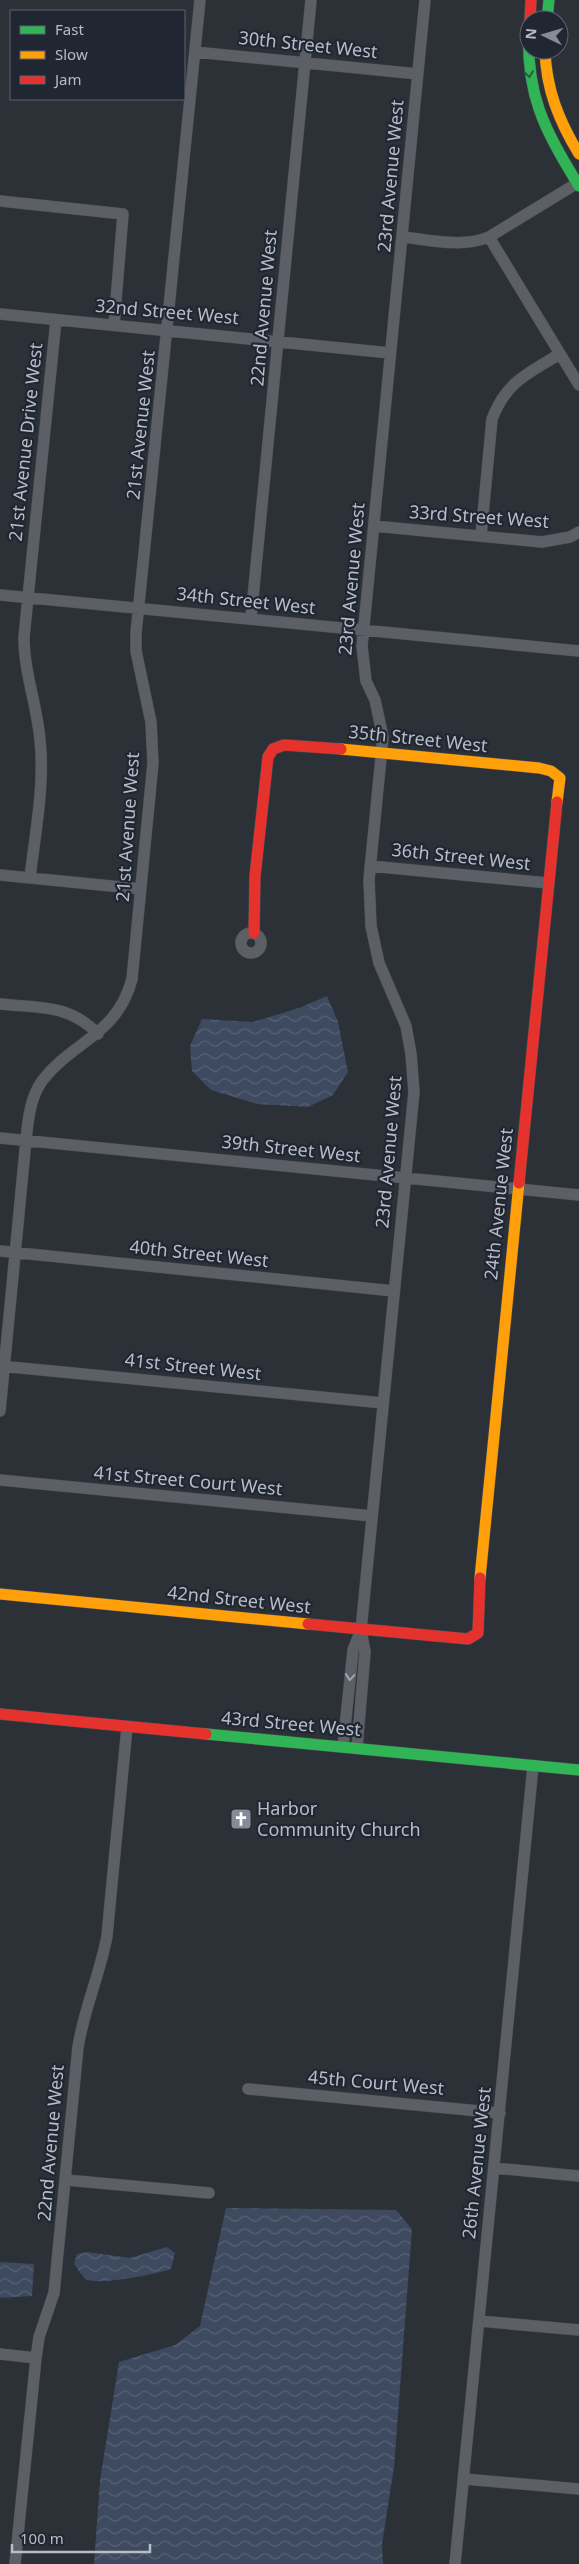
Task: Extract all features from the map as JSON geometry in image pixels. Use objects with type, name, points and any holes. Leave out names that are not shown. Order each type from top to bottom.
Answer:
[{"type":"street","name":"21st Avenue West","points":[[0,1411],[2,1366],[26,1140],[32,1102],[42,1082],[53,1069],[98,1034],[112,1020],[124,1002],[130,986],[142,889],[153,763],[149,708],[136,651],[200,0]]},
{"type":"street","name":"22nd Avenue West","points":[[251,618],[311,0]]},
{"type":"street","name":"23rd Avenue West","points":[[357,1748],[365,1652],[361,1630],[414,1092],[412,1054],[406,1026],[379,964],[369,910],[370,866],[382,753],[381,720],[363,669],[363,630],[425,0]]},
{"type":"street","name":"30th Street West","points":[[195,52],[418,74]]},
{"type":"street","points":[[403,237],[466,243],[489,237],[578,184],[550,139],[533,100],[528,72],[528,60]]},
{"type":"street","points":[[545,60],[546,77],[552,102],[579,154]]},
{"type":"street","points":[[0,201],[123,214],[114,325]]},
{"type":"street","points":[[489,237],[579,385]]},
{"type":"street","name":"32nd Street West","points":[[0,314],[168,329],[390,353]]},
{"type":"street","name":"21st Avenue Drive West","points":[[30,878],[42,762],[36,712],[24,658],[56,320]]},
{"type":"street","points":[[480,536],[492,419],[496,409],[517,379],[560,354]]},
{"type":"street","name":"33rd Street West","points":[[374,526],[542,542],[570,537],[579,532]]},
{"type":"street","name":"34th Street West","points":[[0,595],[579,651]]},
{"type":"street","name":"35th Street West","points":[[254,932],[255,876],[266,763],[271,749],[275,746],[296,745],[539,768],[558,774]]},
{"type":"street","name":"24th Avenue West","points":[[474,1636],[478,1633],[479,1629],[477,1608],[479,1586],[548,883],[561,787],[558,774]]},
{"type":"street","name":"36th Street West","points":[[370,866],[548,883]]},
{"type":"street","points":[[0,875],[142,889]]},
{"type":"street","points":[[0,1004],[62,1010],[78,1016],[98,1034]]},
{"type":"street","name":"39th Street West","points":[[0,1138],[579,1195]]},
{"type":"street","name":"40th Street West","points":[[0,1251],[394,1291]]},
{"type":"street","name":"41st Street West","points":[[2,1366],[383,1403]]},
{"type":"street","name":"41st Street Court West","points":[[0,1480],[372,1516]]},
{"type":"street","name":"42nd Street West","points":[[0,1594],[361,1630],[468,1639],[474,1636]]},
{"type":"street","name":"23rd Avenue West","points":[[343,1747],[353,1650],[361,1630]]},
{"type":"street","name":"43rd Street West","points":[[0,1714],[579,1770]]},
{"type":"street","name":"22nd Avenue West","points":[[15,2564],[36,2358],[39,2338],[54,2293],[81,2024],[101,1968],[107,1936],[127,1727]]},
{"type":"street","name":"26th Avenue West","points":[[455,2564],[533,1766]]},
{"type":"street","name":"45th Court West","points":[[248,2089],[500,2113]]},
{"type":"street","points":[[494,2168],[579,2176]]},
{"type":"street","points":[[66,2180],[208,2193]]},
{"type":"street","points":[[479,2320],[579,2330]]},
{"type":"street","points":[[0,2354],[36,2358]]},
{"type":"street","points":[[464,2479],[579,2489]]},
{"type":"water","points":[[327,996],[338,1022],[348,1072],[333,1095],[308,1107],[257,1104],[211,1090],[192,1071],[190,1046],[202,1019],[253,1022],[299,1008]]},
{"type":"water","points":[[226,2208],[396,2210],[412,2229],[394,2467],[382,2544],[383,2564],[94,2564],[100,2480],[119,2362],[175,2345],[200,2326]]},
{"type":"water","points":[[167,2247],[175,2253],[171,2269],[153,2274],[115,2280],[93,2281],[84,2278],[74,2264],[77,2254],[87,2252],[130,2258]]},
{"type":"water","points":[[0,2262],[34,2264],[32,2296],[0,2298]]},
{"type":"traffic: fast","points":[[548,10],[549,0]]},
{"type":"traffic: fast","points":[[530,60],[530,71],[539,110],[556,147],[579,186]]},
{"type":"traffic: fast","points":[[206,1734],[579,1770]]},
{"type":"traffic: slow","points":[[546,60],[555,104],[565,129],[579,154]]},
{"type":"traffic: slow","points":[[341,749],[539,768],[551,771],[560,778],[557,802]]},
{"type":"traffic: slow","points":[[480,1578],[519,1183]]},
{"type":"traffic: slow","points":[[0,1594],[308,1624]]},
{"type":"traffic: jam","points":[[530,10],[531,0]]},
{"type":"traffic: jam","points":[[254,933],[255,876],[268,757],[273,749],[284,745],[341,749]]},
{"type":"traffic: jam","points":[[519,1183],[557,802]]},
{"type":"traffic: jam","points":[[308,1624],[468,1639],[478,1633],[480,1578]]},
{"type":"traffic: jam","points":[[0,1714],[206,1734]]},
{"type":"place","name":"Harbor Community Church","points":[[241,1819]]}]
